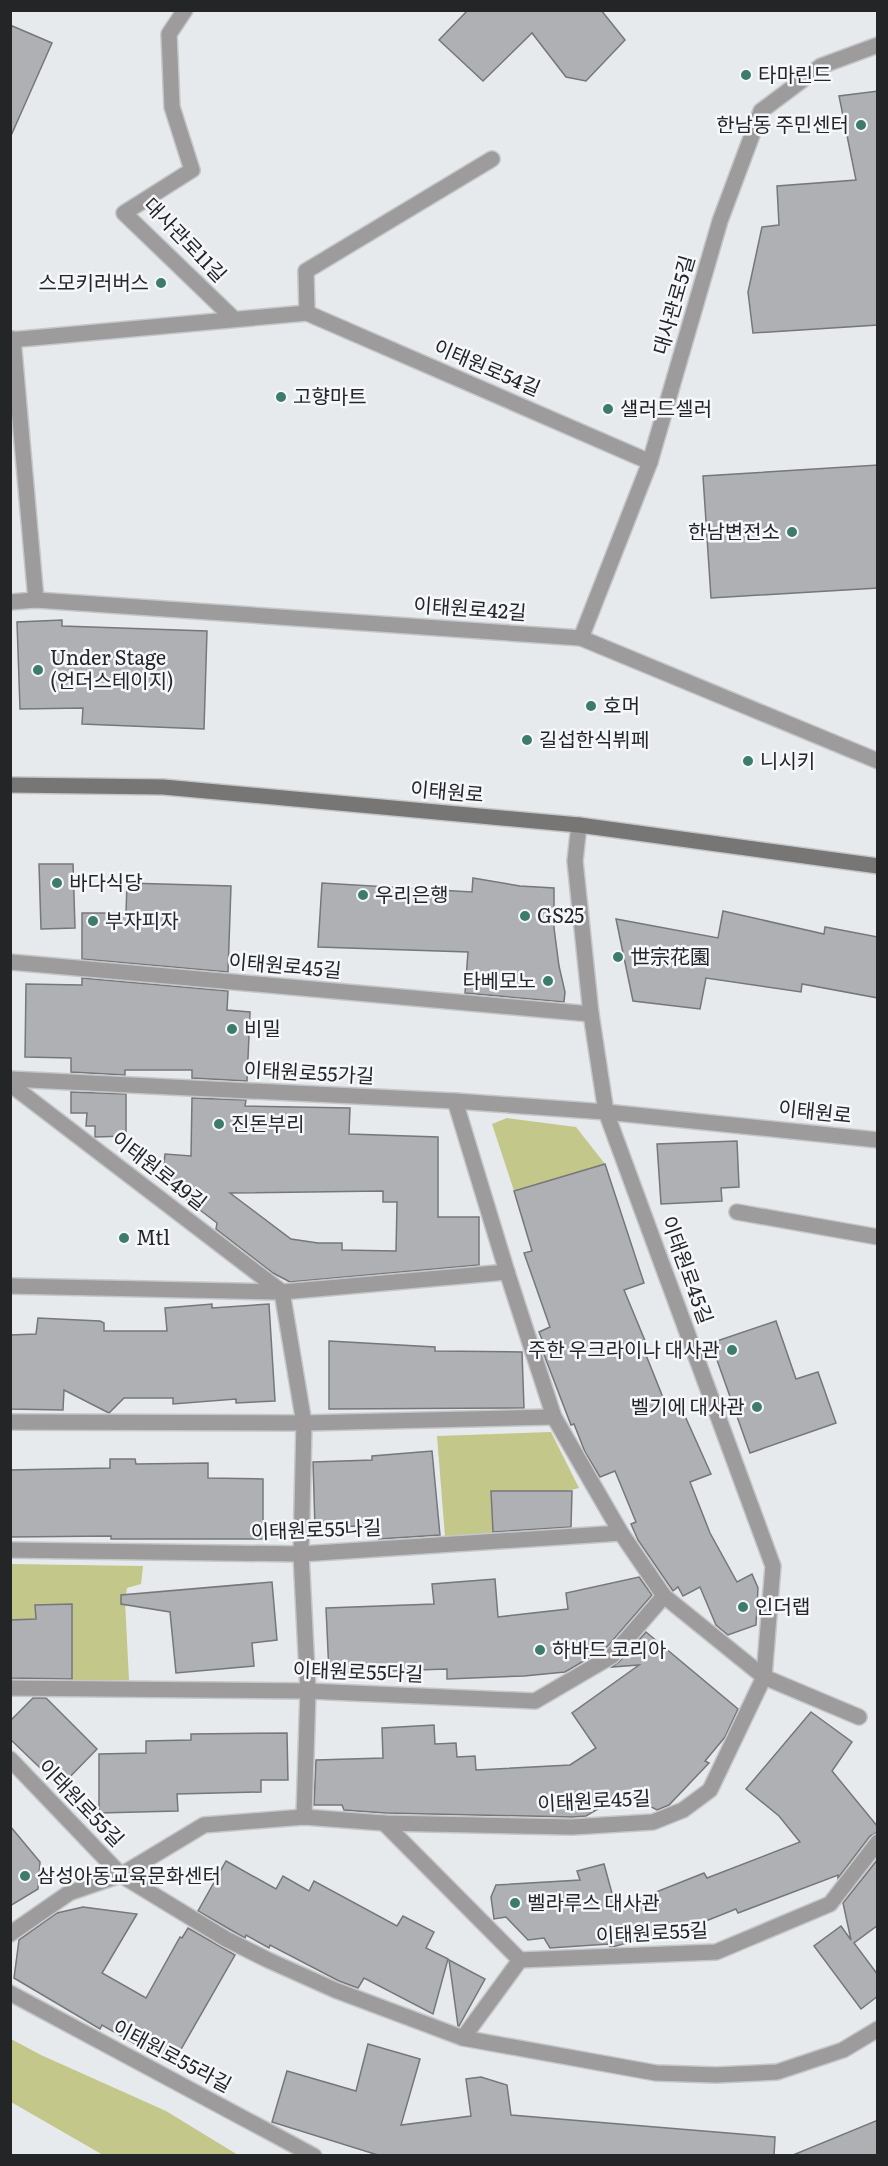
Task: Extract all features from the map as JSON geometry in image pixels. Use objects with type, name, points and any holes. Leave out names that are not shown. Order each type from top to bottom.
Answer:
[{"type":"main road","name":"이태원로","points":[[10,785],[163,787],[579,825],[878,866]]},
{"type":"street","name":"대사관로11길","points":[[185,10],[168,34],[172,107],[192,170],[124,213],[234,319]]},
{"type":"street","name":"대사관로5길","points":[[580,638],[650,462],[720,221],[761,111],[821,66],[878,45]]},
{"type":"street","points":[[307,313],[306,271],[492,159]]},
{"type":"street","name":"이태원로54길","points":[[12,340],[307,313],[650,462]]},
{"type":"street","points":[[12,340],[16,432],[36,600]]},
{"type":"street","name":"이태원로42길","points":[[10,602],[36,600],[580,638],[878,761]]},
{"type":"street","name":"이태원로45길","points":[[122,1875],[204,1825],[304,1817],[384,1823],[572,1827],[652,1822],[683,1810],[710,1790],[764,1677],[773,1566],[606,1112],[591,1014],[575,861],[579,825]]},
{"type":"street","name":"이태원로45길","points":[[10,962],[591,1014]]},
{"type":"street","name":"이태원로55가길","points":[[10,1079],[455,1101],[606,1112]]},
{"type":"street","name":"이태원로49길","points":[[10,1084],[282,1292]]},
{"type":"street","points":[[455,1101],[554,1417],[621,1533],[664,1596],[764,1677],[859,1718]]},
{"type":"street","name":"이태원로","points":[[606,1112],[878,1140]]},
{"type":"street","points":[[737,1212],[878,1237]]},
{"type":"street","points":[[10,1286],[282,1292],[507,1272]]},
{"type":"street","points":[[282,1292],[304,1423],[301,1554],[308,1691],[304,1817]]},
{"type":"street","points":[[10,1422],[304,1423],[554,1417]]},
{"type":"street","name":"이태원로55나길","points":[[10,1550],[301,1554],[621,1533]]},
{"type":"street","name":"이태원로55다길","points":[[10,1688],[308,1691],[535,1701],[612,1656],[664,1596]]},
{"type":"street","name":"이태원로55길","points":[[10,1759],[122,1875],[226,1939],[268,1960],[335,1990],[463,2038],[656,2073],[716,2075],[777,2072],[843,2050],[878,2029]]},
{"type":"street","points":[[384,1823],[520,1960],[463,2038]]},
{"type":"street","name":"이태원로55길","points":[[520,1960],[716,1952],[830,1904],[878,1842]]},
{"type":"street","name":"이태원로55길","points":[[10,1934],[69,1893],[122,1875]]},
{"type":"street","name":"이태원로55라길","points":[[10,1993],[314,2156]]},
{"type":"green space","points":[[507,1118],[576,1127],[605,1164],[514,1191],[492,1124]]},
{"type":"green space","points":[[551,1432],[579,1488],[567,1491],[491,1491],[493,1536],[445,1537],[437,1436]]},
{"type":"green space","points":[[10,1564],[143,1566],[141,1584],[127,1588],[125,1601],[129,1680],[72,1680],[72,1604],[35,1605],[36,1619],[11,1620]]},
{"type":"green space","points":[[11,2039],[41,2055],[166,2111],[238,2155],[103,2155],[11,2102]]},
{"type":"building","points":[[468,10],[601,10],[625,40],[586,81],[566,77],[532,33],[483,81],[439,40]]},
{"type":"building","points":[[10,25],[52,43],[10,138]]},
{"type":"building","points":[[878,91],[878,325],[753,333],[748,292],[762,227],[779,225],[777,186],[856,180],[839,96]]},
{"type":"building","name":"한남변전소","points":[[878,465],[878,588],[711,598],[703,476]]},
{"type":"building","points":[[62,620],[62,626],[207,631],[204,729],[82,724],[83,708],[20,709],[17,622]]},
{"type":"building","points":[[39,864],[73,864],[75,928],[41,929]]},
{"type":"building","points":[[473,878],[520,886],[554,888],[554,928],[565,992],[564,1002],[465,993],[468,952],[318,947],[322,883],[472,892]]},
{"type":"building","points":[[127,883],[231,886],[228,972],[82,959],[82,913],[126,913]]},
{"type":"building","points":[[723,911],[824,934],[825,927],[878,937],[878,998],[802,984],[801,992],[706,978],[700,1009],[633,1001],[616,919],[718,938]]},
{"type":"building","points":[[82,978],[228,991],[227,1010],[250,1012],[247,1081],[192,1078],[192,1070],[125,1070],[125,1075],[71,1072],[71,1058],[25,1057],[26,984],[82,985]]},
{"type":"building","points":[[71,1092],[126,1094],[126,1136],[95,1137],[95,1126],[86,1126],[87,1113],[71,1113]]},
{"type":"building","points":[[192,1098],[246,1100],[245,1106],[350,1108],[349,1134],[438,1137],[438,1217],[479,1217],[479,1265],[290,1282],[273,1273],[216,1229],[217,1223],[162,1181],[165,1154],[191,1156]],"holes":[[[383,1191],[383,1202],[397,1202],[396,1251],[342,1250],[342,1243],[318,1243],[291,1239],[230,1193]]]},
{"type":"building","points":[[737,1141],[739,1187],[721,1188],[722,1201],[661,1204],[657,1144]]},
{"type":"building","points":[[605,1164],[644,1283],[624,1290],[648,1348],[644,1350],[668,1410],[680,1405],[711,1474],[690,1482],[710,1533],[737,1582],[752,1574],[758,1588],[756,1625],[728,1635],[716,1625],[700,1587],[683,1596],[678,1587],[673,1591],[638,1540],[631,1524],[636,1522],[615,1471],[600,1477],[585,1452],[574,1424],[571,1425],[543,1352],[547,1352],[539,1332],[550,1327],[524,1253],[532,1251],[514,1191]]},
{"type":"building","points":[[212,1304],[212,1308],[269,1304],[275,1401],[236,1403],[236,1399],[173,1404],[173,1398],[124,1398],[109,1413],[64,1390],[63,1410],[10,1409],[10,1335],[36,1334],[38,1318],[100,1321],[104,1323],[104,1331],[167,1331],[165,1308]]},
{"type":"building","points":[[776,1321],[796,1379],[818,1372],[836,1423],[750,1453],[711,1343]]},
{"type":"building","points":[[329,1341],[435,1347],[435,1351],[522,1352],[524,1408],[329,1409]]},
{"type":"building","points":[[432,1451],[440,1535],[379,1539],[378,1525],[315,1528],[313,1462],[372,1460],[372,1456]]},
{"type":"building","points":[[110,1459],[135,1459],[136,1464],[208,1463],[208,1478],[263,1479],[263,1539],[10,1537],[10,1470],[110,1468]]},
{"type":"building","points":[[491,1491],[572,1491],[571,1527],[493,1532]]},
{"type":"building","points":[[639,1577],[652,1595],[606,1648],[565,1672],[447,1679],[447,1669],[329,1673],[326,1608],[434,1604],[432,1584],[495,1579],[498,1617],[568,1609],[566,1593]]},
{"type":"building","points":[[272,1582],[277,1640],[252,1643],[254,1666],[176,1673],[170,1612],[121,1604],[121,1595]]},
{"type":"building","points":[[72,1604],[72,1679],[10,1678],[10,1620],[36,1619],[35,1605]]},
{"type":"building","points":[[646,1632],[738,1709],[725,1737],[705,1761],[709,1763],[669,1805],[657,1810],[625,1793],[586,1816],[572,1817],[386,1813],[344,1810],[342,1805],[314,1805],[316,1760],[383,1758],[382,1728],[434,1725],[435,1744],[456,1743],[457,1757],[475,1756],[476,1770],[570,1765],[596,1748],[572,1713],[639,1665],[612,1667]]},
{"type":"building","points":[[33,1698],[46,1698],[97,1749],[60,1787],[10,1739],[10,1721]]},
{"type":"building","points":[[811,1712],[852,1742],[832,1771],[878,1827],[878,1832],[870,1836],[838,1878],[838,1875],[738,1913],[736,1909],[668,1936],[666,1932],[610,1947],[609,1944],[550,1948],[544,1938],[528,1940],[506,1917],[494,1919],[491,1897],[496,1885],[580,1880],[577,1871],[604,1864],[616,1908],[704,1873],[707,1878],[800,1842],[779,1816],[746,1789]]},
{"type":"building","points":[[287,1733],[288,1780],[261,1780],[261,1792],[177,1794],[178,1811],[99,1813],[99,1754],[146,1753],[146,1741],[191,1740],[191,1734]]},
{"type":"building","name":"삼성아동교육문화센터","points":[[10,1826],[40,1862],[38,1889],[10,1906]]},
{"type":"building","points":[[878,1859],[878,1925],[854,1943],[878,1975],[878,1996],[861,2009],[814,1946],[841,1926],[851,1940],[843,1903]]},
{"type":"building","points":[[226,1861],[276,1889],[283,1876],[309,1891],[314,1881],[397,1926],[403,1916],[434,1932],[426,1948],[448,1959],[433,2014],[364,1978],[358,1988],[339,1981],[270,1945],[269,1948],[246,1935],[245,1938],[198,1911]]},
{"type":"building","points":[[83,1907],[137,1914],[102,1973],[146,1998],[180,1937],[182,1938],[188,1928],[235,1955],[172,2065],[102,2025],[100,2029],[14,1978],[19,1940],[57,1913]]},
{"type":"building","points":[[449,1960],[485,1979],[459,2026],[458,2026]]},
{"type":"building","points":[[368,2044],[420,2059],[401,2125],[471,2116],[466,2079],[481,2077],[507,2085],[511,2115],[775,2137],[774,2156],[381,2156],[272,2122],[287,2071],[356,2091]]},
{"type":"building","points":[[878,2120],[878,2156],[793,2156],[793,2155]]},
{"type":"place","name":"타마린드","points":[[746,75]]},
{"type":"place","name":"한남동 주민센터","points":[[861,125]]},
{"type":"place","name":"스모키러버스","points":[[161,283]]},
{"type":"place","name":"고향마트","points":[[281,397]]},
{"type":"place","name":"샐러드셀러","points":[[608,409]]},
{"type":"place","name":"한남변전소","points":[[792,532]]},
{"type":"place","name":"Under Stage (언더스테이지)","points":[[38,670]]},
{"type":"place","name":"호머","points":[[591,706]]},
{"type":"place","name":"길섭한식뷔페","points":[[527,740]]},
{"type":"place","name":"니시키","points":[[748,761]]},
{"type":"place","name":"바다식당","points":[[57,883]]},
{"type":"place","name":"우리은행","points":[[363,895]]},
{"type":"place","name":"GS25","points":[[525,916]]},
{"type":"place","name":"부자피자","points":[[93,921]]},
{"type":"place","name":"世宗花園","points":[[618,957]]},
{"type":"place","name":"타베모노","points":[[548,981]]},
{"type":"place","name":"비밀","points":[[232,1029]]},
{"type":"place","name":"진돈부리","points":[[219,1124]]},
{"type":"place","name":"Mtl","points":[[124,1238]]},
{"type":"place","name":"주한 우크라이나 대사관","points":[[732,1350]]},
{"type":"place","name":"벨기에 대사관","points":[[757,1407]]},
{"type":"place","name":"인더랩","points":[[743,1607]]},
{"type":"place","name":"하바드 코리아","points":[[540,1650]]},
{"type":"place","name":"삼성아동교육문화센터","points":[[25,1876]]},
{"type":"place","name":"벨라루스 대사관","points":[[515,1903]]}]
